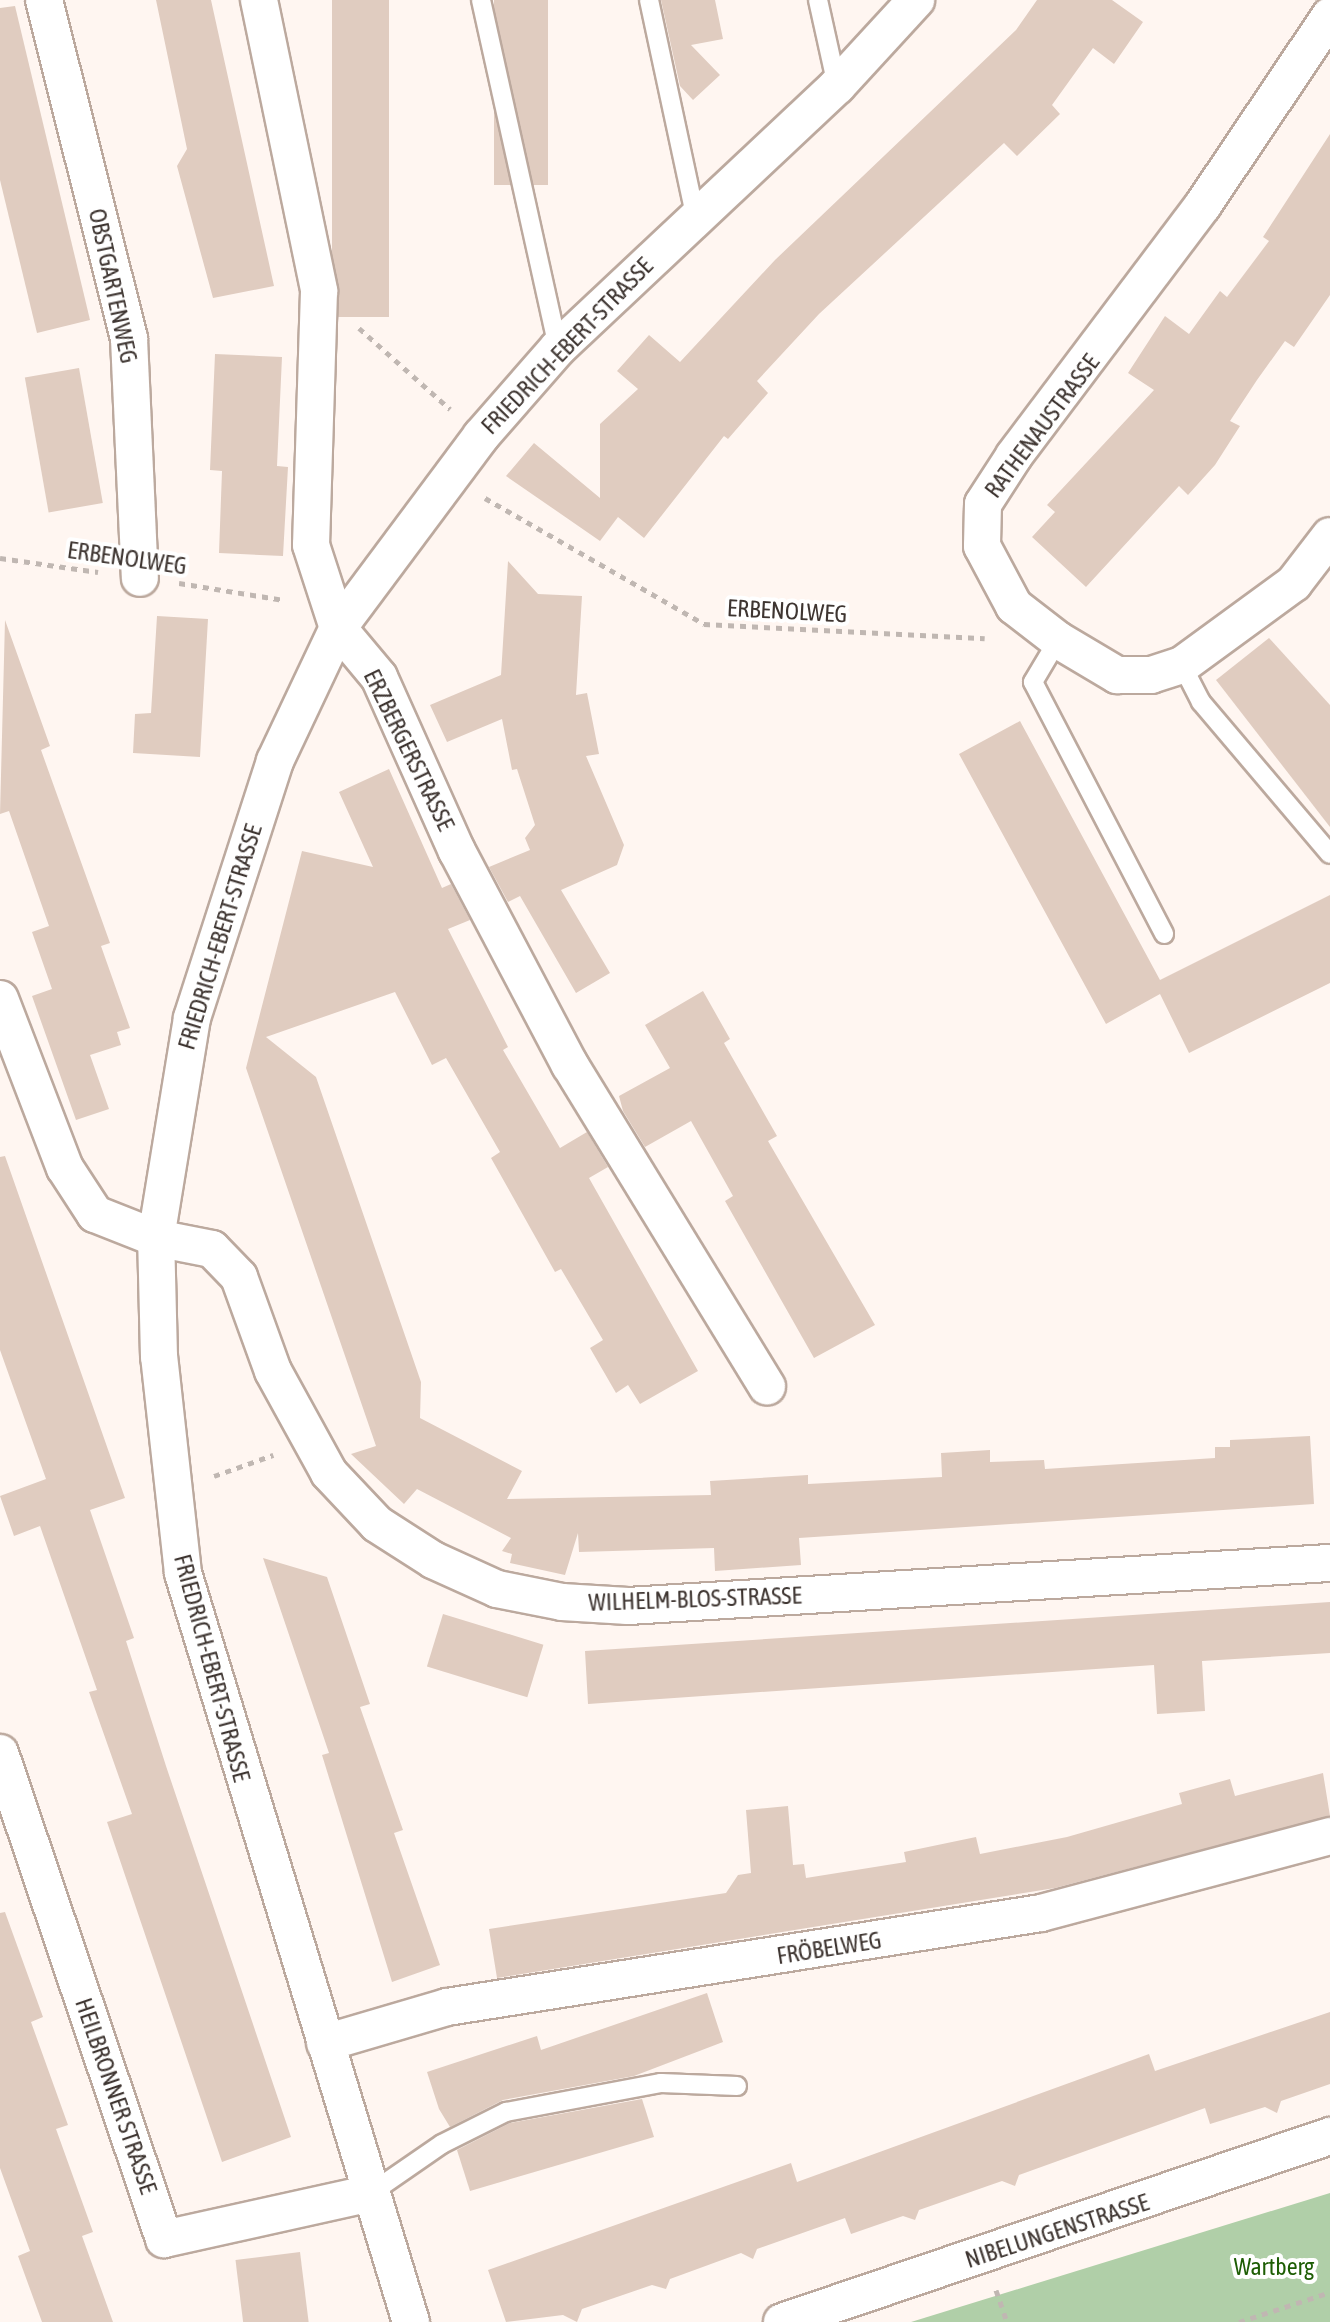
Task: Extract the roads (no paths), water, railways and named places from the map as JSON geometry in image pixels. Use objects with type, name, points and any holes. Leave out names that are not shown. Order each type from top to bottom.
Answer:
[{"type":"street","name":"OBSTGARTENWEG","points":[[44,0],[129,339],[140,578]]},
{"type":"street","name":"ERZBERGERSTRASSE","points":[[259,0],[319,291],[311,545],[338,628],[379,677],[457,851],[570,1065],[767,1387]]},
{"type":"street","name":"FRIEDRICH-EBERT-STRASSE","points":[[411,2322],[183,1573],[170,1491],[156,1238],[192,1018],[275,761],[338,628],[481,436],[558,348],[695,215],[837,86],[916,0]]},
{"type":"street","name":"RATHENAUSTRASSE","points":[[1330,16],[1203,205],[983,504],[982,546],[994,577],[1014,606],[1058,640],[1117,675],[1151,675],[1182,665],[1294,583],[1330,536]]},
{"type":"street","name":"WILHELM-BLOS-STRASSE","points":[[0,999],[65,1168],[95,1214],[156,1238],[212,1249],[239,1277],[307,1443],[377,1524],[433,1560],[497,1589],[562,1602],[644,1605],[1330,1563]]},
{"type":"street","name":"HEILBRONNER STRASSE","points":[[0,1753],[164,2239],[371,2193]]},
{"type":"street","name":"FRÖBELWEG","points":[[325,2043],[447,2007],[1041,1913],[1330,1836]]},
{"type":"street","name":"NIBELUNGENSTRASSE","points":[[782,2322],[1330,2136]]},
{"type":"lane","points":[[481,0],[558,348]]},
{"type":"lane","points":[[649,0],[695,215]]},
{"type":"lane","points":[[818,0],[837,86]]},
{"type":"lane","points":[[1058,640],[1033,682],[1164,934]]},
{"type":"lane","points":[[1182,665],[1201,702],[1330,854]]},
{"type":"lane","points":[[371,2193],[442,2144],[506,2112],[661,2083],[737,2086]]},
{"type":"park label","name":"Wartberg","points":[[1274,2267]]}]
